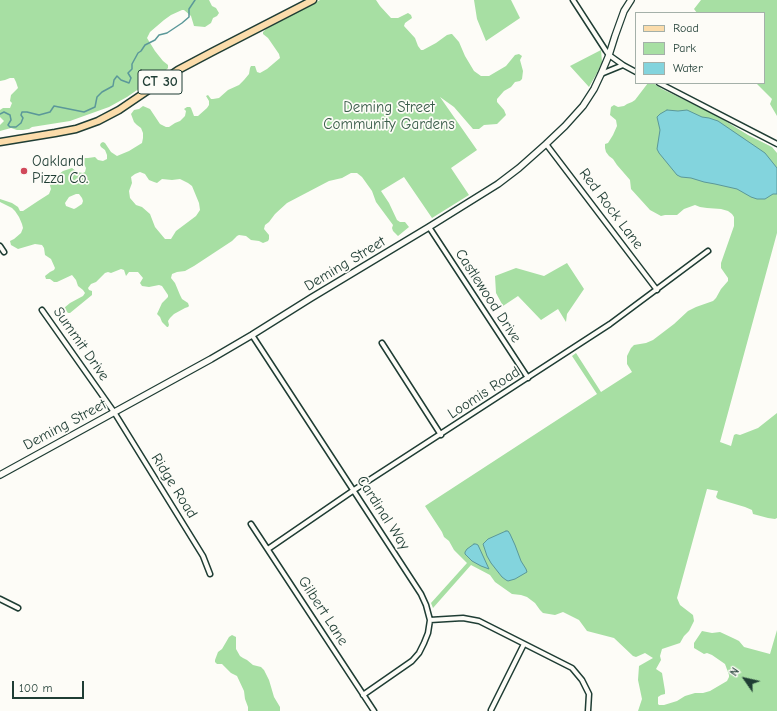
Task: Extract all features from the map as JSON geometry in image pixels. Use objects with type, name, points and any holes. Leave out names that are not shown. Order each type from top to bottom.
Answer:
[{"type":"main road","name":"CT 30","points":[[0,142],[76,129],[98,121],[119,110],[178,70],[312,0]]},
{"type":"street","points":[[573,0],[609,55],[635,71]]},
{"type":"street","name":"Deming Street","points":[[0,475],[211,359],[498,184],[546,144],[583,106],[594,89],[601,74],[609,55],[614,36],[624,12],[631,0]]},
{"type":"street","points":[[601,74],[623,65]]},
{"type":"street","points":[[661,84],[777,144]]},
{"type":"street","name":"Red Rock Lane","points":[[546,144],[657,290]]},
{"type":"street","name":"Castlewood Drive","points":[[429,227],[528,378]]},
{"type":"street","points":[[0,246],[4,252]]},
{"type":"street","name":"Loomis Road","points":[[268,548],[354,490],[610,324],[708,251]]},
{"type":"street","name":"Summit Drive","points":[[42,310],[114,412]]},
{"type":"street","name":"Cardinal Way","points":[[252,335],[421,594],[430,620]]},
{"type":"street","points":[[382,343],[441,435]]},
{"type":"street","name":"Ridge Road","points":[[114,412],[204,556],[210,574]]},
{"type":"street","name":"Gilbert Lane","points":[[251,524],[374,711]]},
{"type":"street","points":[[0,599],[18,608]]},
{"type":"street","points":[[363,695],[412,662],[424,643],[428,633],[430,620],[463,618],[479,621],[572,668],[582,680],[589,694],[588,711]]},
{"type":"street","points":[[491,710],[524,644]]},
{"type":"green space","points":[[0,0],[209,0],[212,6],[216,8],[219,13],[213,18],[211,23],[205,27],[194,26],[191,16],[184,10],[171,15],[164,20],[150,32],[147,38],[155,51],[168,65],[168,68],[127,97],[109,107],[70,121],[32,127],[23,130],[11,128],[0,131],[0,125],[4,121],[0,117],[0,110],[3,108],[10,108],[12,103],[10,101],[11,95],[18,88],[14,78],[0,81]]},
{"type":"green space","name":"Deming Street Community Gardens","points":[[320,0],[376,0],[391,18],[398,18],[408,13],[411,15],[412,18],[405,23],[404,26],[415,38],[421,50],[436,43],[447,35],[452,34],[459,42],[474,71],[481,76],[489,76],[506,66],[515,55],[519,54],[522,56],[520,60],[523,71],[522,79],[515,82],[497,99],[497,102],[504,110],[506,115],[497,124],[484,125],[479,129],[473,129],[454,107],[440,97],[477,150],[451,168],[469,195],[432,218],[404,177],[381,191],[389,203],[397,220],[400,222],[405,222],[409,227],[398,236],[393,231],[393,225],[376,202],[372,191],[362,177],[357,173],[351,173],[342,178],[329,181],[287,203],[265,225],[264,229],[269,235],[268,241],[263,243],[251,240],[246,236],[239,235],[194,266],[185,271],[172,274],[171,278],[175,283],[182,299],[188,303],[189,306],[174,314],[170,318],[168,321],[168,327],[162,322],[157,314],[162,303],[168,297],[162,286],[142,286],[140,283],[143,278],[138,272],[129,272],[126,276],[124,270],[121,269],[111,273],[105,273],[96,282],[91,284],[88,288],[92,291],[92,295],[68,313],[64,308],[83,296],[85,293],[78,286],[72,275],[57,282],[46,279],[45,276],[55,268],[51,259],[45,255],[42,245],[35,244],[18,249],[11,245],[10,241],[21,233],[23,228],[15,211],[0,202],[0,199],[12,203],[18,207],[20,211],[23,211],[49,194],[51,189],[49,182],[63,171],[72,168],[77,172],[85,172],[86,168],[83,162],[78,159],[81,155],[84,158],[95,157],[98,160],[103,161],[107,159],[105,150],[100,145],[101,143],[105,143],[111,152],[117,156],[142,143],[143,133],[141,128],[134,122],[131,114],[134,110],[143,106],[150,109],[160,124],[166,127],[180,121],[185,116],[186,111],[184,109],[187,107],[191,108],[194,116],[198,116],[209,105],[209,101],[206,96],[208,95],[211,99],[219,98],[228,90],[239,85],[244,80],[249,74],[251,66],[255,66],[257,72],[260,73],[280,58],[279,54],[268,38],[263,34],[266,29]],"holes":[[[140,172],[145,174],[149,180],[157,183],[162,179],[180,179],[192,186],[199,203],[200,210],[196,216],[176,231],[171,239],[165,239],[155,227],[150,214],[142,207],[136,205],[130,198],[129,191],[132,183],[131,177]],[[79,194],[82,198],[82,204],[74,209],[66,206],[65,203],[69,197]]]},
{"type":"green space","points":[[474,0],[511,0],[520,18],[486,41],[477,19]]},
{"type":"green space","points":[[701,0],[777,0],[777,116],[770,104],[772,99],[757,84],[765,84],[765,12],[696,12],[694,9]]},
{"type":"green space","points":[[601,50],[602,62],[589,87],[570,66]]},
{"type":"green space","points":[[647,84],[654,84],[714,114],[748,135],[772,147],[777,153],[777,233],[720,442],[731,446],[734,435],[740,435],[758,428],[777,413],[777,518],[768,518],[753,514],[752,510],[745,507],[718,499],[716,497],[718,491],[707,489],[677,598],[680,605],[693,615],[694,621],[680,643],[662,649],[660,656],[661,660],[656,669],[662,673],[665,691],[665,694],[658,697],[659,705],[677,701],[685,696],[695,693],[710,691],[727,681],[729,675],[725,664],[712,655],[707,653],[704,654],[694,648],[694,643],[702,631],[712,633],[720,632],[739,641],[744,647],[770,654],[777,630],[777,711],[638,711],[642,699],[638,680],[639,666],[653,658],[645,653],[636,657],[633,656],[614,638],[587,631],[579,620],[563,612],[555,615],[543,613],[535,603],[527,597],[512,594],[495,582],[490,575],[471,565],[433,608],[431,603],[467,563],[444,537],[425,506],[597,394],[572,356],[576,353],[601,392],[632,372],[627,364],[627,356],[634,345],[653,340],[688,311],[713,301],[728,281],[728,278],[721,268],[721,263],[734,226],[734,217],[732,214],[721,209],[700,207],[695,205],[684,209],[677,215],[661,216],[650,210],[631,189],[630,180],[606,152],[605,144],[608,143],[617,126],[616,120],[610,115],[611,107],[614,105],[618,107],[624,106],[635,100]]},
{"type":"green space","points":[[567,263],[584,289],[567,314],[566,322],[558,309],[541,320],[518,296],[503,306],[496,293],[495,276],[516,268],[544,276]]},
{"type":"green space","points":[[232,635],[236,637],[236,649],[240,656],[253,665],[261,667],[264,670],[269,680],[274,697],[280,707],[280,711],[248,711],[244,691],[237,676],[231,673],[222,664],[217,664],[215,662],[218,652]]},
{"type":"water","points":[[667,110],[687,110],[702,117],[718,121],[765,153],[777,168],[777,194],[773,194],[765,199],[757,199],[737,189],[677,175],[657,149],[660,130],[657,117]]},
{"type":"water","points":[[506,531],[510,534],[527,572],[508,581],[502,577],[491,563],[483,544],[488,539]]},
{"type":"water","points":[[474,544],[478,545],[489,569],[472,561],[465,554],[467,549]]},
{"type":"waterway","points":[[0,114],[4,112],[10,115],[11,120],[8,125],[10,127],[16,127],[21,123],[23,118],[21,115],[22,112],[39,115],[50,112],[54,106],[84,112],[95,107],[97,97],[102,92],[113,86],[114,80],[117,76],[121,80],[129,83],[131,78],[128,73],[132,69],[132,64],[138,53],[145,45],[155,40],[159,35],[167,33],[189,17],[189,9],[195,0]]},
{"type":"place","name":"Oakland Pizza Co.","points":[[24,171]]}]
